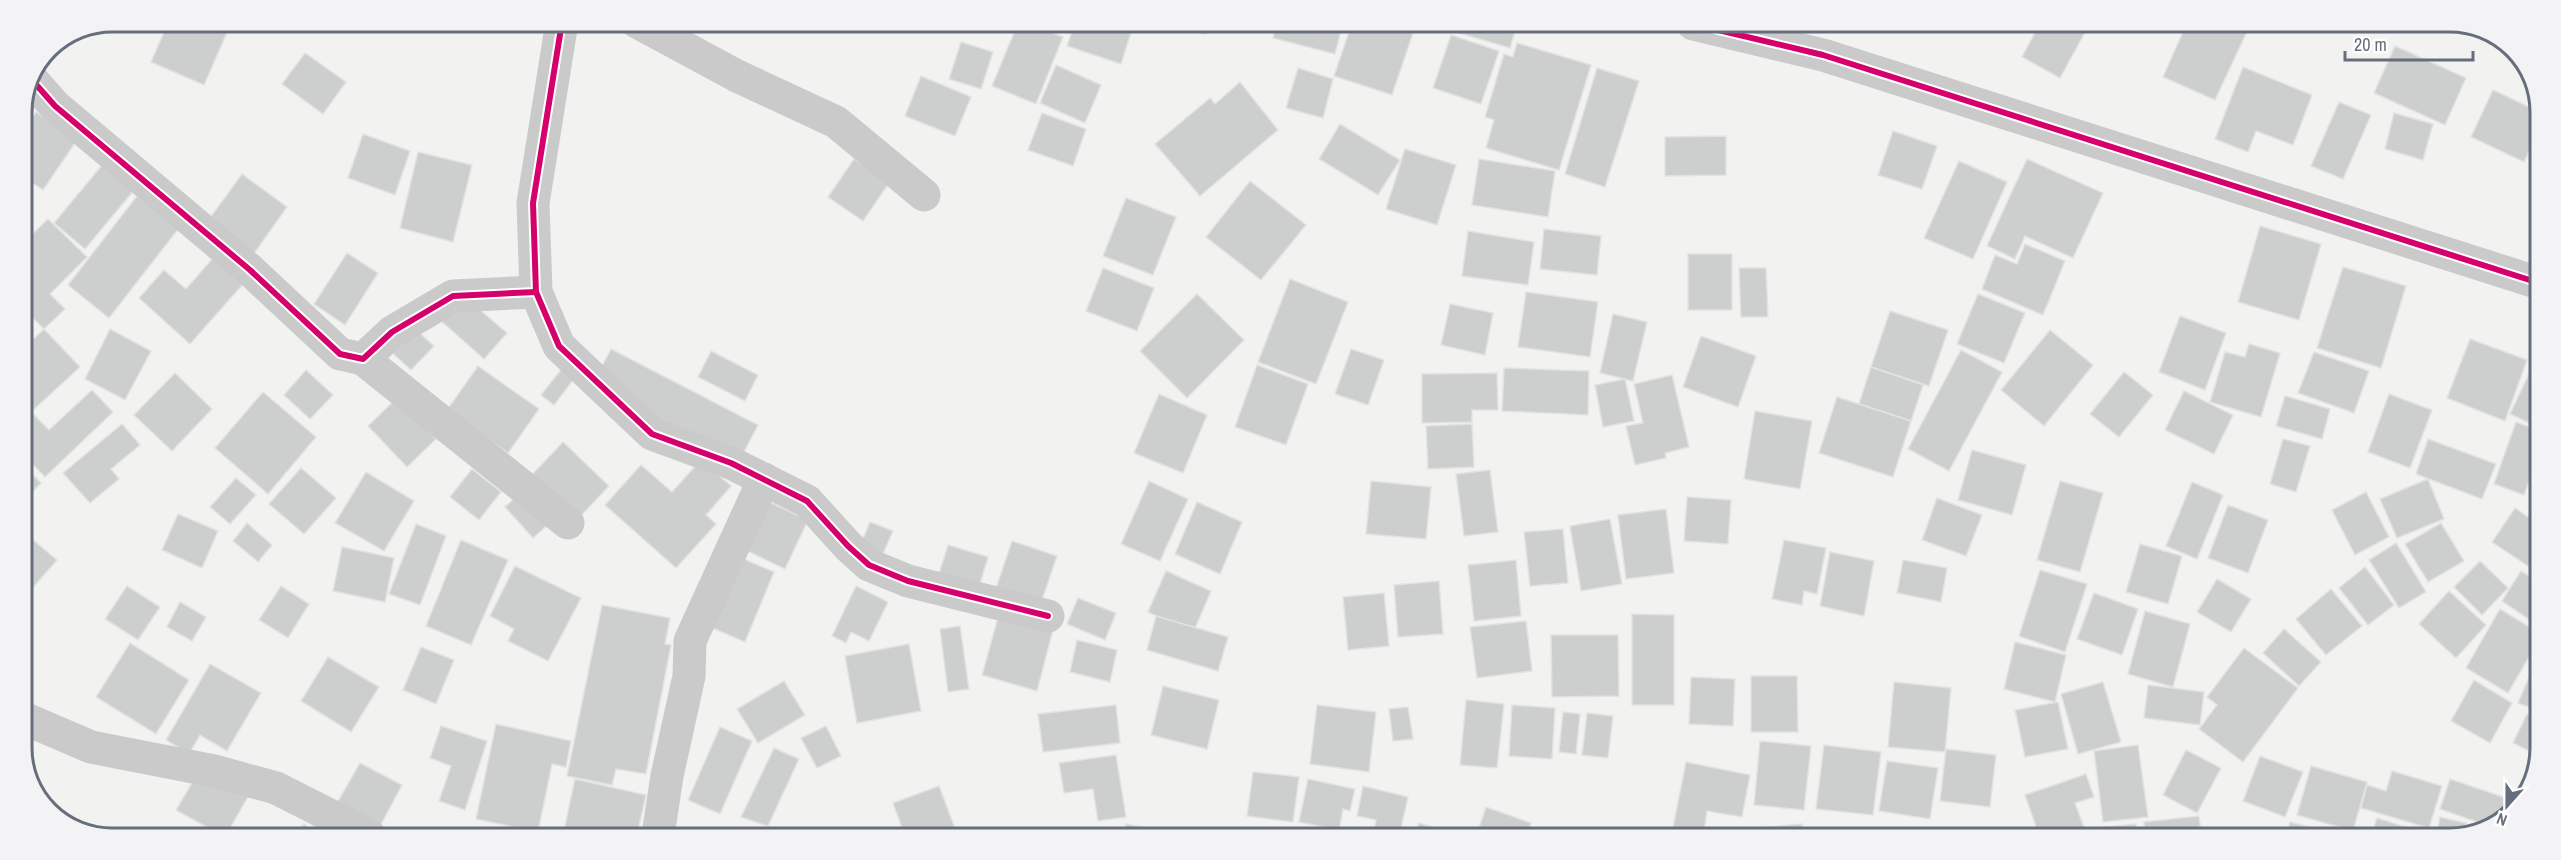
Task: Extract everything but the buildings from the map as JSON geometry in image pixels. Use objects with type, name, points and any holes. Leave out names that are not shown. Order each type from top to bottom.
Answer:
[{"type":"street","points":[[560,32],[533,203],[536,292],[559,346],[652,434],[731,463],[807,501],[848,546],[869,565],[908,580],[1048,616]]},
{"type":"street","points":[[656,32],[737,76],[836,122],[924,195]]},
{"type":"street","points":[[1726,32],[1823,56],[2529,280]]},
{"type":"street","points":[[37,85],[55,106],[250,270],[340,354],[363,358],[568,524]]},
{"type":"street","points":[[363,358],[392,332],[453,296],[536,292]]},
{"type":"street","points":[[659,828],[667,776],[689,676],[690,641],[764,479]]},
{"type":"street","points":[[32,722],[91,747],[214,771],[276,788],[355,828]]},
{"type":"cycle path","points":[[560,32],[533,203],[536,292],[559,346],[652,434],[731,463],[807,501],[848,546],[869,565],[908,581],[1048,616]]},
{"type":"cycle path","points":[[1727,32],[1823,55],[2529,280]]},
{"type":"cycle path","points":[[37,85],[55,106],[250,270],[340,354],[363,359],[392,332],[453,296],[536,292]]}]
